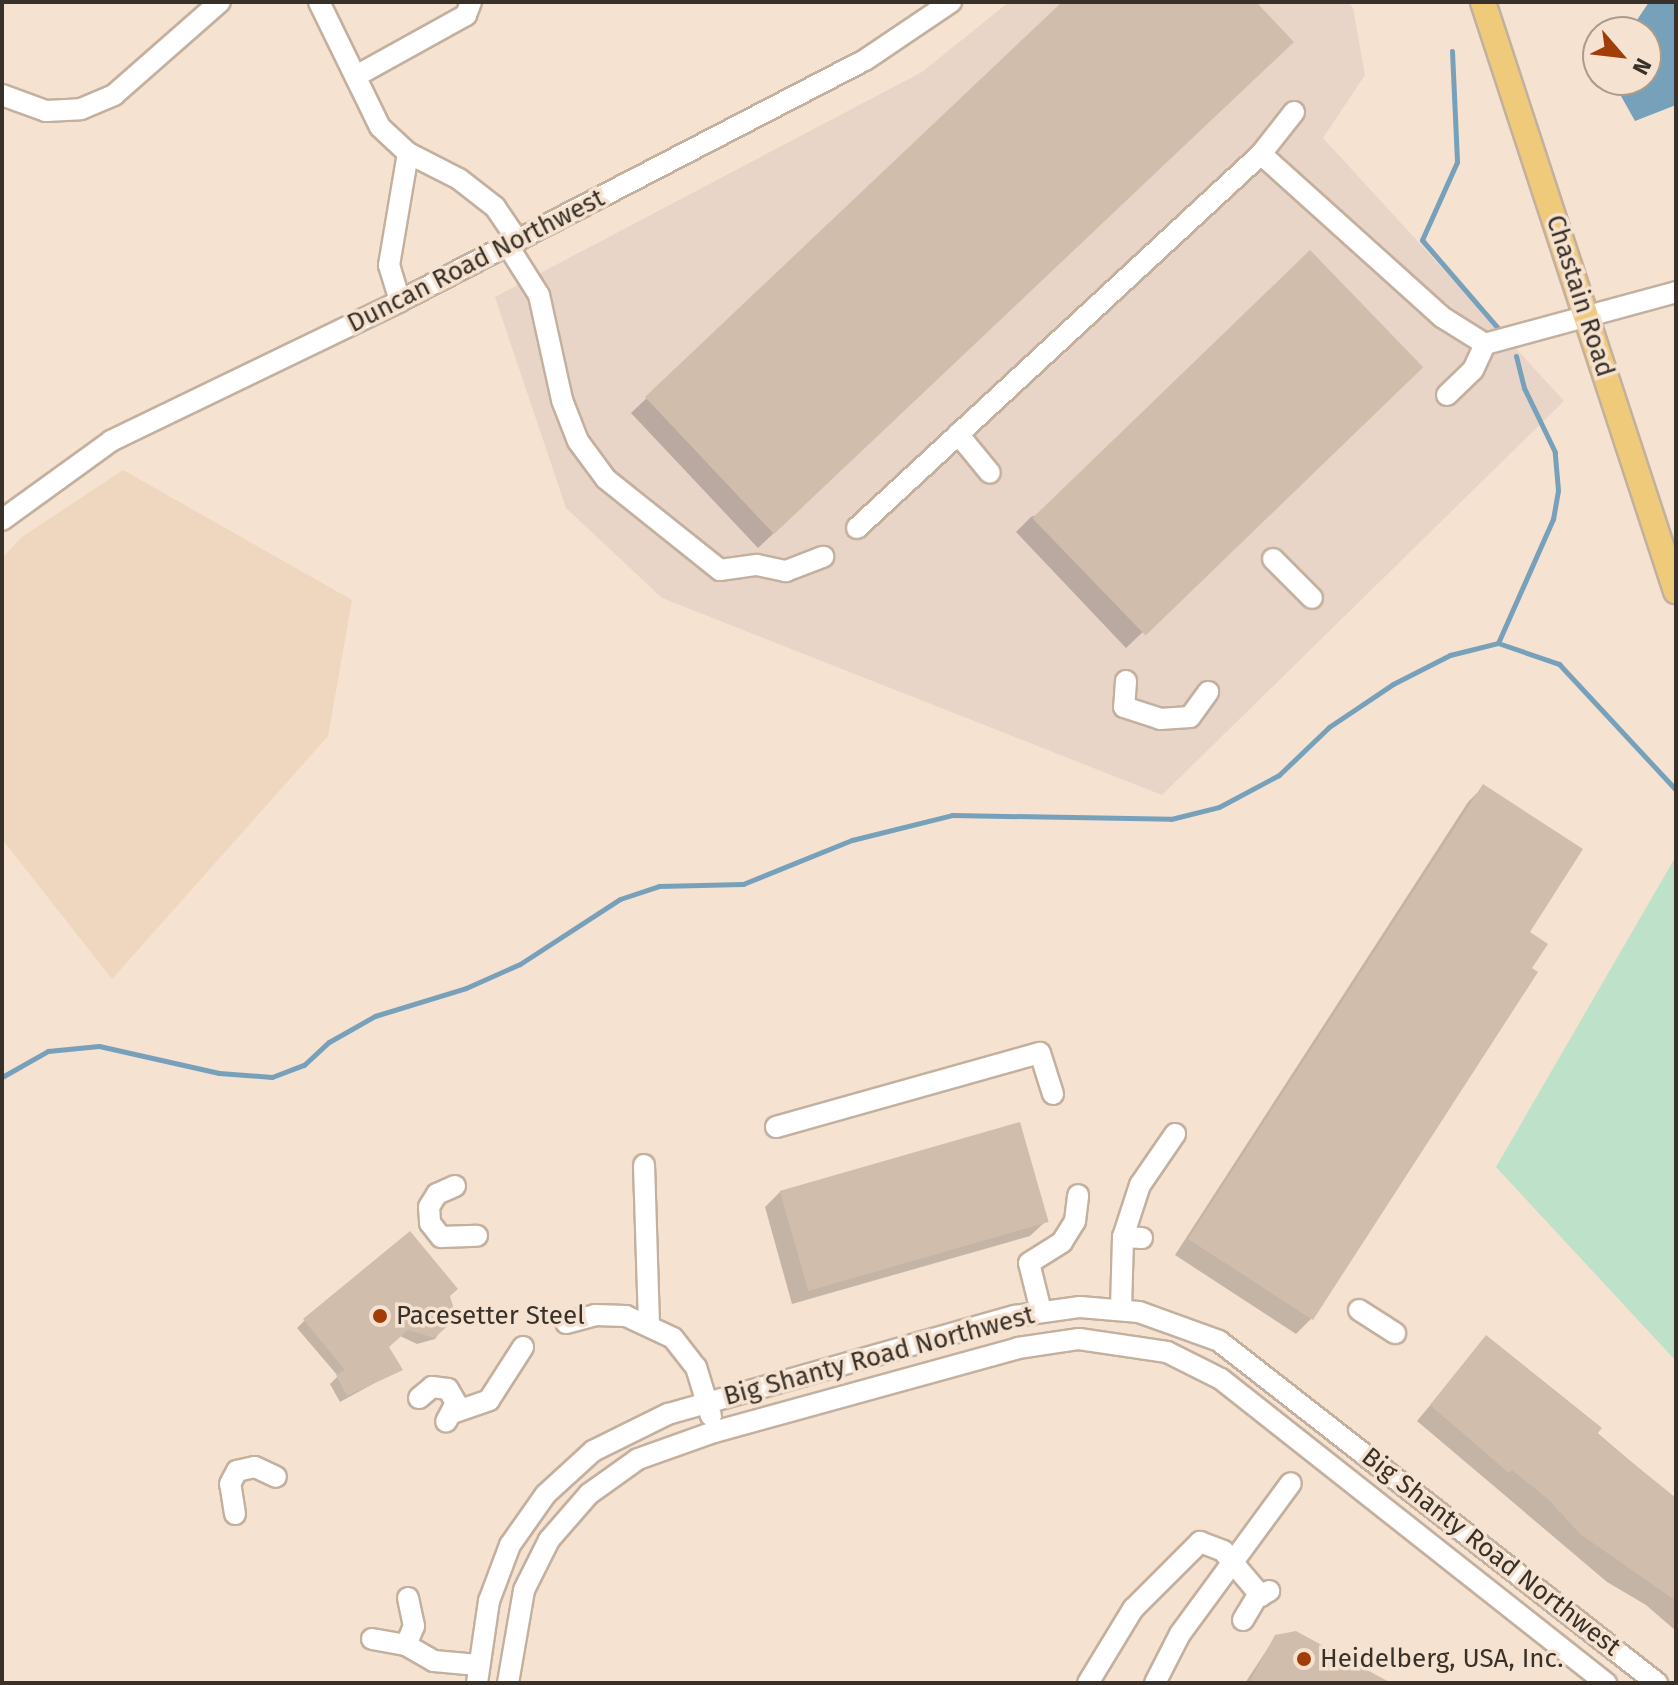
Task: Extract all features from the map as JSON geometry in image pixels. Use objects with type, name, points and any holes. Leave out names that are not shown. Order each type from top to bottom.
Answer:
[{"type":"main road","name":"Chastain Road","points":[[1483,2],[1676,591]]},
{"type":"street","points":[[2,95],[46,111],[81,109],[114,95],[220,2]]},
{"type":"street","points":[[319,2],[380,127],[408,153],[459,179],[495,207],[539,295],[562,400],[578,441],[606,479],[720,570],[757,565],[786,571],[823,557]]},
{"type":"street","points":[[356,76],[466,15],[471,2]]},
{"type":"street","name":"Duncan Road Northwest","points":[[2,520],[111,441],[513,244],[865,60],[951,2]]},
{"type":"street","points":[[857,528],[1261,154],[1294,112]]},
{"type":"street","points":[[400,301],[389,265],[408,153]]},
{"type":"street","points":[[1261,154],[1442,317],[1485,344],[1676,292]]},
{"type":"street","points":[[1447,395],[1473,370],[1485,344]]},
{"type":"street","points":[[958,434],[990,473]]},
{"type":"street","points":[[1273,559],[1312,598]]},
{"type":"street","points":[[1126,681],[1124,707],[1160,719],[1190,717],[1208,692]]},
{"type":"street","points":[[776,1127],[1040,1053],[1053,1094]]},
{"type":"street","points":[[1121,1309],[1140,1185],[1175,1134]]},
{"type":"street","points":[[644,1165],[649,1324]]},
{"type":"street","points":[[455,1186],[437,1194],[429,1207],[430,1223],[441,1237],[477,1236]]},
{"type":"street","points":[[1041,1311],[1029,1263],[1062,1242],[1075,1221],[1078,1195]]},
{"type":"street","name":"Big Shanty Road Northwest","points":[[478,1674],[497,1575],[546,1494],[616,1437],[708,1403],[1041,1311],[1121,1309],[1189,1328],[1245,1359],[1657,1683]]},
{"type":"street","points":[[1359,1310],[1395,1333]]},
{"type":"street","points":[[566,1323],[611,1315],[649,1324],[689,1357],[708,1403],[714,1432]]},
{"type":"street","name":"Big Shanty Road Northwest","points":[[508,1683],[524,1590],[568,1515],[638,1459],[714,1432],[1050,1342],[1109,1340],[1167,1352],[1221,1379],[1606,1683]]},
{"type":"street","points":[[419,1398],[432,1387],[448,1389],[450,1417],[489,1400],[523,1347]]},
{"type":"street","points":[[235,1514],[230,1484],[237,1471],[255,1467],[276,1477]]},
{"type":"street","points":[[1155,1683],[1180,1634],[1291,1483]]},
{"type":"street","points":[[1088,1683],[1133,1609],[1188,1549],[1210,1543],[1266,1593],[1243,1620]]},
{"type":"street","points":[[406,1645],[414,1626],[408,1598]]},
{"type":"street","points":[[372,1639],[406,1645],[434,1661],[478,1674]]},
{"type":"shaded area","points":[[1009,2],[1348,2],[1353,8],[1365,75],[1323,138],[1564,401],[1162,795],[662,598],[566,508],[495,297],[922,72]]},
{"type":"shaded area","points":[[123,470],[352,600],[328,736],[112,979],[2,839],[2,558],[22,537]]},
{"type":"green space","points":[[1676,856],[1676,1361],[1496,1167]]},
{"type":"water","points":[[1649,2],[1676,2],[1676,105],[1635,121],[1621,96],[1662,96],[1662,16],[1640,16]]},
{"type":"building","points":[[1062,2],[1256,2],[1294,42],[774,534],[645,397]]},
{"type":"building","points":[[1310,250],[1423,367],[1146,635],[1032,518]]},
{"type":"building","points":[[1483,784],[1583,849],[1530,932],[1548,944],[1532,968],[1538,972],[1313,1320],[1188,1239]]},
{"type":"building","points":[[1020,1122],[1049,1222],[808,1291],[780,1191]]},
{"type":"building","name":"Pacesetter Steel","points":[[410,1231],[458,1289],[450,1296],[455,1313],[451,1323],[434,1338],[408,1330],[389,1347],[403,1370],[347,1396],[336,1375],[345,1370],[303,1319]]},
{"type":"building","points":[[1486,1335],[1602,1428],[1597,1434],[1676,1498],[1676,1601],[1580,1534],[1548,1499],[1512,1470],[1509,1473],[1430,1405]]},
{"type":"building","name":"Heidelberg, USA, Inc.","points":[[1296,1631],[1391,1683],[1249,1683],[1275,1635]]},
{"type":"waterway","points":[[1452,51],[1457,162],[1422,240],[1498,328]]},
{"type":"waterway","points":[[1498,643],[1553,519],[1558,490],[1555,452],[1524,388],[1516,356]]},
{"type":"waterway","points":[[2,1077],[48,1051],[99,1046],[219,1073],[272,1077],[304,1065],[329,1042],[375,1016],[466,988],[520,964],[620,899],[659,886],[743,884],[852,840],[952,815],[1171,819],[1219,807],[1279,775],[1329,727],[1393,684],[1450,655],[1498,643],[1559,664],[1676,790]]},
{"type":"place","name":"Pacesetter Steel","points":[[380,1316]]},
{"type":"place","name":"Heidelberg, USA, Inc.","points":[[1304,1659]]}]
